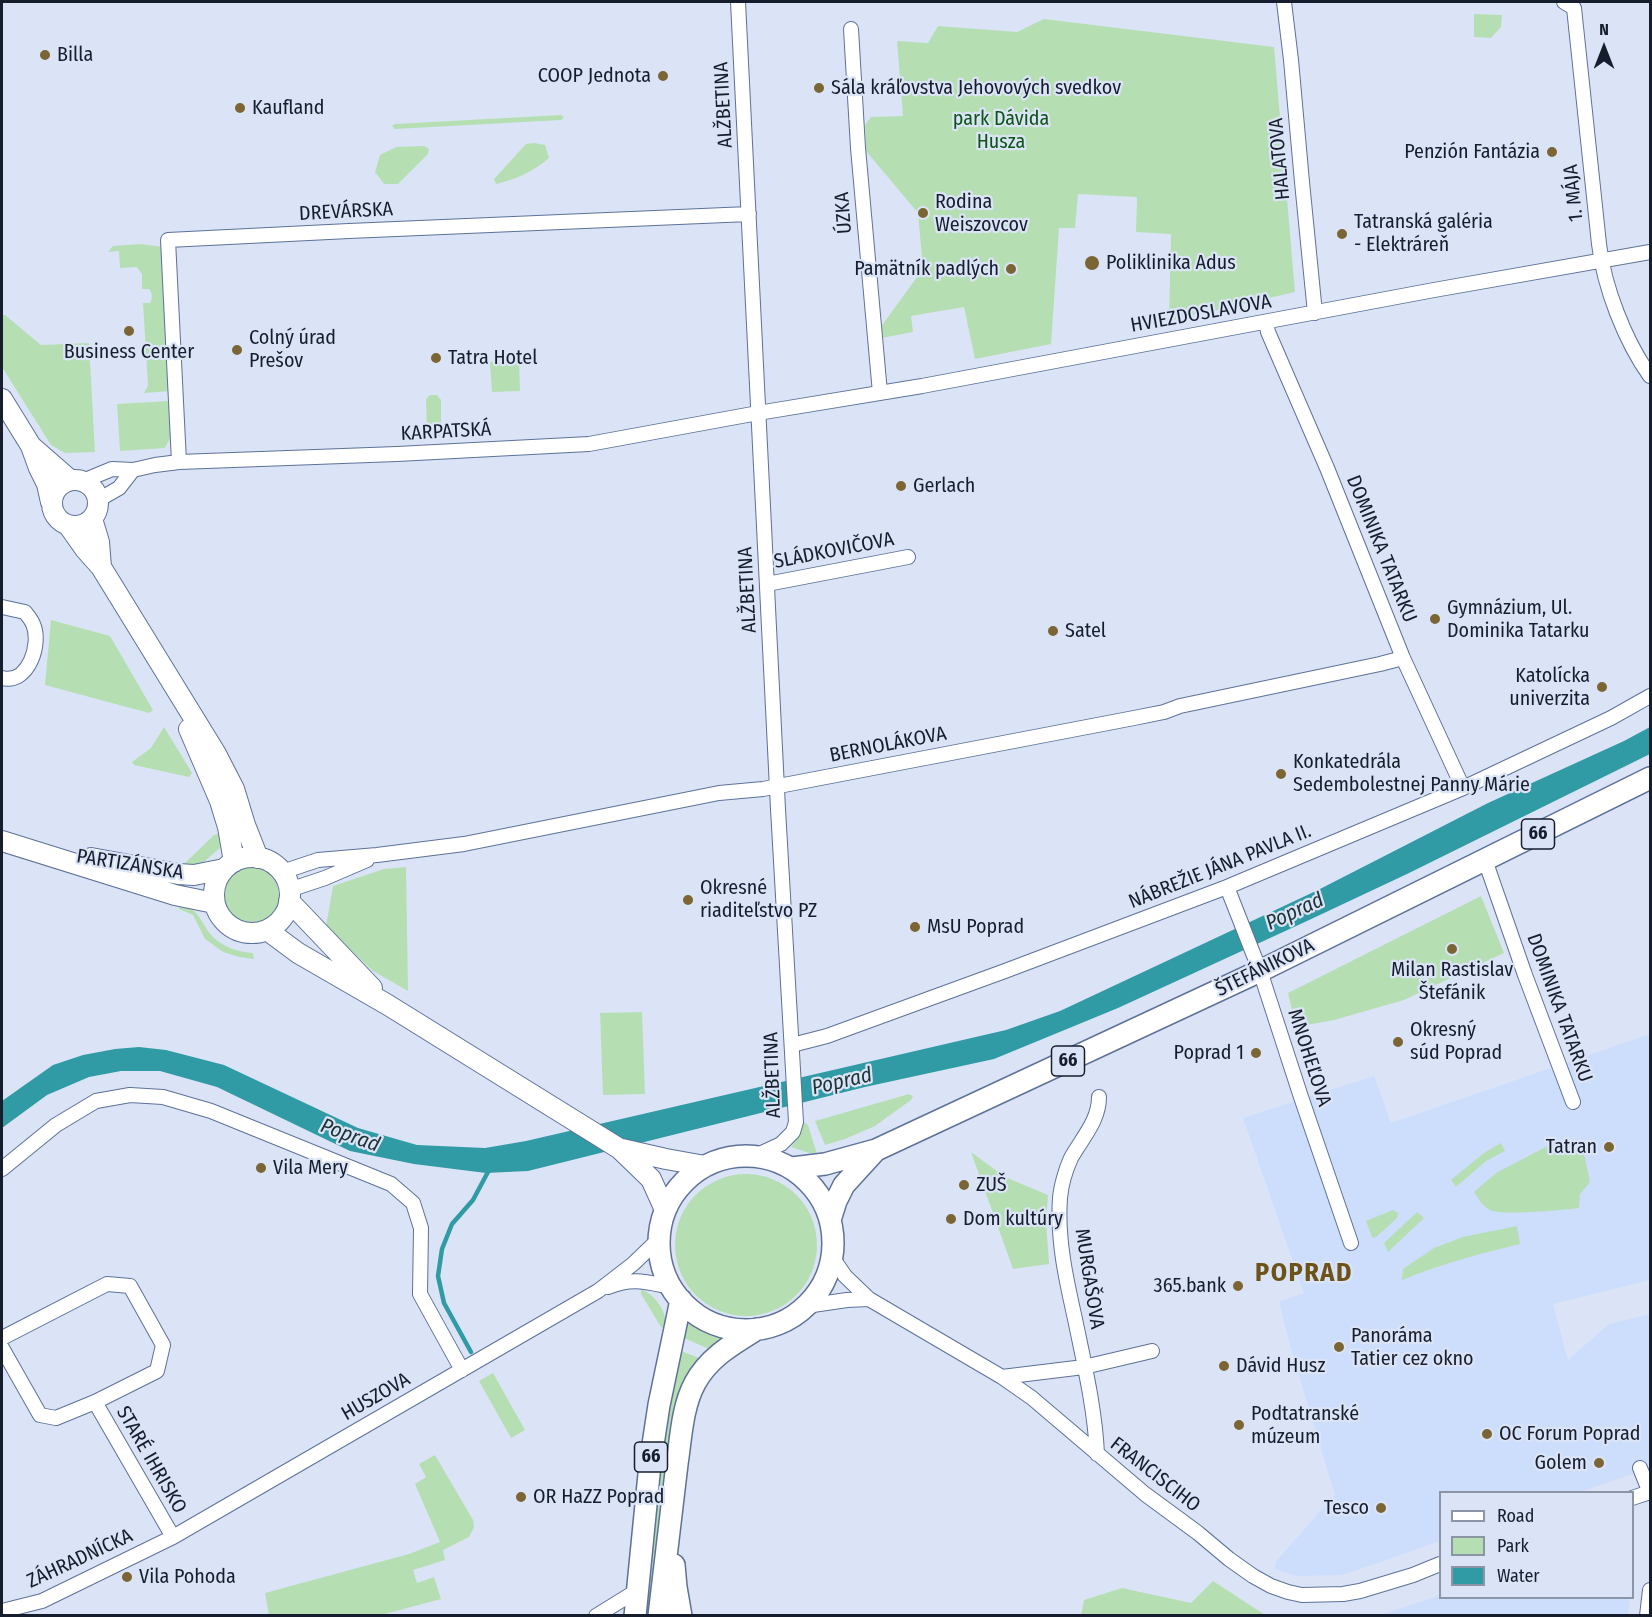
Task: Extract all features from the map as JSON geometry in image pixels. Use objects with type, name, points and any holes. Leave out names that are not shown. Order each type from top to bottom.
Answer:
[{"type":"main road","name":"ŠTEFÁNIKOVA","points":[[792,1168],[825,1164],[876,1150],[1257,962],[1485,860],[1650,778]]},
{"type":"main road","name":"ŠTEFÁNIKOVA","points":[[830,1220],[844,1185],[876,1150]]},
{"type":"main road","name":"66","points":[[659,1616],[685,1409],[694,1383],[710,1361],[723,1350],[757,1329],[783,1321],[806,1306],[826,1279],[832,1257],[833,1239],[830,1220],[823,1201],[810,1183],[792,1168],[780,1162],[755,1156],[729,1157],[705,1166],[688,1177],[675,1192],[665,1210],[660,1229],[660,1256],[664,1272],[676,1294],[695,1313],[720,1326],[757,1329]]},
{"type":"main road","name":"66","points":[[635,1616],[651,1464],[676,1294]]},
{"type":"main road","points":[[670,1520],[681,1616]]},
{"type":"street","name":"ALŽBETINA","points":[[738,2],[795,1122],[793,1132],[781,1144],[755,1156]]},
{"type":"street","name":"HALATOVA","points":[[1284,2],[1315,313]]},
{"type":"street","name":"1. MÁJA","points":[[1564,2],[1574,8],[1605,280],[1637,355],[1650,376]]},
{"type":"street","name":"ÚZKA","points":[[851,29],[858,148],[880,393]]},
{"type":"street","name":"DREVÁRSKA","points":[[179,462],[168,240],[749,214]]},
{"type":"street","name":"HVIEZDOSLAVOVA","points":[[758,413],[880,393],[1650,252]]},
{"type":"street","name":"DOMINIKA TATARKU","points":[[1266,322],[1268,332],[1331,477],[1403,658],[1463,788]]},
{"type":"street","points":[[2,399],[31,446],[47,484],[52,509],[61,522],[81,526],[134,471]]},
{"type":"street","name":"KARPATSKÁ","points":[[76,480],[112,469],[134,471],[179,462],[589,444],[758,413]]},
{"type":"street","points":[[31,446],[76,480],[93,488],[101,567]]},
{"type":"street","points":[[51,502],[52,494],[57,488],[63,483],[76,480]]},
{"type":"street","points":[[68,525],[101,567],[216,754],[234,789],[244,825],[258,858]]},
{"type":"street","name":"SLÁDKOVIČOVA","points":[[767,584],[908,557]]},
{"type":"street","points":[[2,607],[25,612],[34,625],[35,640],[29,666],[20,675],[9,680],[2,678]]},
{"type":"street","name":"BERNOLÁKOVA","points":[[287,888],[318,860],[464,844],[719,793],[778,786],[1154,714],[1180,706],[1403,658]]},
{"type":"street","points":[[161,664],[220,801],[228,827],[229,865]]},
{"type":"street","name":"NÁBREŽIE JÁNA PAVLA II.","points":[[792,1045],[827,1036],[1227,887],[1463,788],[1611,718],[1650,696]]},
{"type":"street","name":"PARTIZÁNSKA","points":[[2,841],[175,895],[214,903]]},
{"type":"street","name":"PARTIZÁNSKA","points":[[36,851],[110,861],[178,874],[194,875],[229,865]]},
{"type":"street","name":"BERNOLÁKOVA","points":[[287,888],[325,878],[377,855]]},
{"type":"street","points":[[287,888],[287,908],[274,927],[267,930],[248,933],[234,929],[220,917],[214,903],[213,893],[216,883],[229,865],[245,858],[258,858],[271,863],[287,888],[388,1005]]},
{"type":"street","name":"DOMINIKA TATARKU","points":[[1485,860],[1574,1102]]},
{"type":"street","name":"MNOHEĽOVA","points":[[1227,887],[1257,962],[1304,1107],[1352,1243]]},
{"type":"street","points":[[267,930],[298,953],[388,1005],[620,1149],[651,1179],[665,1210]]},
{"type":"street","points":[[2,1168],[56,1125],[96,1101],[130,1095],[163,1097],[211,1111],[391,1184],[413,1203],[421,1228],[420,1294],[462,1370]]},
{"type":"street","name":"MURGAŠOVA","points":[[1097,1454],[1084,1367],[1064,1268],[1059,1220],[1060,1195],[1070,1161],[1098,1114],[1099,1097]]},
{"type":"street","points":[[620,1149],[705,1166]]},
{"type":"street","name":"HUSZOVA","points":[[173,1537],[598,1291],[633,1264],[659,1239]]},
{"type":"street","name":"FRANCISCIHO","points":[[832,1257],[845,1276],[869,1299],[1002,1377],[1032,1398],[1145,1494],[1252,1576],[1271,1586],[1302,1595],[1343,1594],[1413,1575],[1439,1564]]},
{"type":"street","name":"HUSZOVA","points":[[598,1291],[620,1282],[635,1280],[676,1294]]},
{"type":"street","name":"STARÉ IHRISKO","points":[[2,1338],[107,1284],[130,1286],[163,1345],[157,1371],[95,1402],[56,1418],[40,1415],[2,1348]]},
{"type":"street","points":[[806,1306],[869,1299]]},
{"type":"street","points":[[1002,1377],[1084,1367],[1152,1351]]},
{"type":"street","name":"STARÉ IHRISKO","points":[[95,1402],[173,1537]]},
{"type":"street","points":[[1634,1497],[1650,1492],[1640,1468]]},
{"type":"street","name":"ZÁHRADNÍCKA","points":[[3,1612],[42,1601],[173,1537]]},
{"type":"street","points":[[596,1616],[638,1590]]},
{"type":"street","points":[[1647,1616],[1650,1590]]},
{"type":"shaded area","points":[[1650,1034],[1650,1280],[1553,1304],[1568,1360],[1609,1324],[1650,1314],[1650,1468],[1583,1491],[1439,1491],[1439,1541],[1340,1575],[1297,1576],[1274,1569],[1277,1560],[1335,1495],[1279,1302],[1304,1293],[1243,1118],[1374,1076],[1391,1123]]},
{"type":"shaded area","points":[[1439,1595],[1439,1599],[1630,1599],[1628,1615],[1381,1615]]},
{"type":"green space","points":[[1474,14],[1502,15],[1501,27],[1491,38],[1474,37]]},
{"type":"green space","name":"park Dávida Husza","points":[[1044,19],[1274,47],[1295,292],[1169,321],[1171,234],[1136,232],[1137,197],[1078,194],[1075,228],[1059,228],[1051,344],[975,359],[964,307],[911,316],[913,332],[881,338],[880,328],[923,269],[918,213],[866,151],[865,125],[871,117],[903,116],[897,41],[928,43],[938,26],[1017,32]]},
{"type":"green space","points":[[561,115],[564,117],[561,120],[395,129],[392,126],[395,124]]},
{"type":"green space","points":[[526,144],[545,145],[549,158],[524,174],[496,184],[494,179]]},
{"type":"green space","points":[[424,146],[429,149],[428,154],[398,184],[384,184],[375,172],[380,155],[396,147]]},
{"type":"green space","points":[[141,244],[162,247],[170,391],[144,393],[148,386],[143,303],[150,303],[151,294],[149,289],[142,289],[142,274],[137,267],[120,268],[119,251],[108,252],[113,246]]},
{"type":"green space","points":[[2,315],[5,315],[41,345],[89,343],[95,452],[65,453],[51,445],[2,367]]},
{"type":"green space","points":[[519,361],[520,391],[492,392],[490,362]]},
{"type":"green space","points":[[430,395],[437,395],[441,400],[440,436],[429,436],[427,433],[426,399]]},
{"type":"green space","points":[[170,401],[171,436],[165,448],[120,451],[117,404]]},
{"type":"green space","points":[[51,620],[110,636],[153,710],[149,713],[45,685]]},
{"type":"green space","points":[[164,727],[192,773],[189,777],[134,765],[132,762],[151,748]]},
{"type":"green space","points":[[222,833],[221,847],[198,867],[183,865],[214,835]]},
{"type":"green space","points":[[244,867],[256,867],[271,875],[279,890],[279,902],[271,917],[256,925],[244,925],[229,917],[221,902],[221,890],[229,875]]},
{"type":"green space","points":[[406,867],[408,991],[373,971],[326,927],[333,886],[384,869]]},
{"type":"green space","points":[[1481,896],[1504,953],[1404,1000],[1334,1020],[1296,1027],[1288,993]]},
{"type":"green space","points":[[179,904],[196,913],[217,941],[232,948],[253,953],[254,959],[223,952],[205,939],[193,915],[179,909]]},
{"type":"green space","points":[[642,1012],[645,1094],[603,1095],[600,1013]]},
{"type":"green space","points":[[909,1094],[913,1096],[911,1100],[875,1126],[825,1145],[815,1121]]},
{"type":"green space","points":[[804,1122],[808,1125],[817,1154],[791,1147],[801,1132]]},
{"type":"green space","points":[[1559,1140],[1583,1149],[1590,1182],[1580,1194],[1579,1208],[1496,1212],[1485,1207],[1474,1192],[1496,1173]]},
{"type":"green space","points":[[1501,1143],[1505,1151],[1486,1161],[1456,1187],[1451,1180],[1484,1153]]},
{"type":"green space","points":[[971,1152],[1005,1177],[1048,1195],[1046,1222],[1049,1264],[1013,1269]]},
{"type":"green space","points":[[746,1174],[773,1179],[797,1194],[812,1218],[817,1245],[812,1272],[797,1296],[773,1311],[746,1316],[719,1311],[695,1296],[680,1272],[675,1245],[680,1218],[695,1194],[719,1179]]},
{"type":"green space","points":[[1393,1210],[1398,1213],[1397,1218],[1375,1238],[1372,1237],[1366,1221]]},
{"type":"green space","points":[[1417,1212],[1424,1218],[1388,1252],[1384,1243]]},
{"type":"green space","points":[[1517,1226],[1520,1244],[1460,1260],[1402,1280],[1403,1269],[1434,1248],[1463,1237]]},
{"type":"green space","points":[[641,1289],[660,1305],[667,1330],[661,1327],[641,1294]]},
{"type":"green space","points":[[687,1321],[698,1329],[726,1338],[709,1349],[684,1338]]},
{"type":"green space","points":[[681,1351],[699,1358],[684,1380],[676,1405],[651,1615],[643,1616],[664,1431]]},
{"type":"green space","points":[[493,1373],[525,1430],[511,1438],[479,1381]]},
{"type":"green space","points":[[435,1455],[473,1520],[474,1527],[469,1537],[443,1550],[445,1560],[413,1570],[417,1583],[434,1577],[441,1599],[381,1615],[269,1615],[265,1593],[409,1554],[440,1542],[415,1484],[426,1477],[419,1464]]},
{"type":"green space","points":[[1213,1581],[1265,1615],[1081,1615],[1084,1600],[1122,1588],[1191,1603]]},
{"type":"water","name":"Poprad","points":[[1650,727],[1650,754],[1307,921],[1118,1008],[994,1059],[865,1087],[528,1171],[486,1173],[414,1164],[350,1151],[217,1087],[160,1071],[121,1071],[89,1077],[47,1095],[2,1128],[2,1101],[53,1065],[83,1055],[115,1049],[139,1047],[166,1050],[224,1065],[358,1128],[417,1145],[485,1148],[526,1141],[1006,1030],[1060,1011],[1318,890],[1488,803]]},
{"type":"waterway","points":[[471,1352],[444,1303],[438,1276],[442,1249],[452,1224],[473,1200],[489,1170]]},
{"type":"place","name":"Billa","points":[[45,55]]},
{"type":"place","name":"COOP Jednota","points":[[663,76]]},
{"type":"place","name":"Sála kráľovstva Jehovových svedkov","points":[[819,88]]},
{"type":"place","name":"Kaufland","points":[[240,108]]},
{"type":"place","name":"Penzión Fantázia","points":[[1552,152]]},
{"type":"place","name":"Rodina Weiszovcov","points":[[923,213]]},
{"type":"place","name":"Tatranská galéria - Elektráreň","points":[[1342,234]]},
{"type":"place","name":"Poliklinika Adus","points":[[1092,263]]},
{"type":"place","name":"Pamätník padlých","points":[[1011,269]]},
{"type":"place","name":"Business Center","points":[[129,331]]},
{"type":"place","name":"Colný úrad Prešov","points":[[237,350]]},
{"type":"place","name":"Tatra Hotel","points":[[436,358]]},
{"type":"place","name":"Gerlach","points":[[901,486]]},
{"type":"place","name":"Gymnázium, Ul. Dominika Tatarku","points":[[1435,619]]},
{"type":"place","name":"Satel","points":[[1053,631]]},
{"type":"place","name":"Katolícka univerzita","points":[[1602,687]]},
{"type":"place","name":"Konkatedrála Sedembolestnej Panny Márie","points":[[1281,774]]},
{"type":"place","name":"Okresné riaditeľstvo PZ","points":[[688,900]]},
{"type":"place","name":"MsU Poprad","points":[[915,927]]},
{"type":"place","name":"Milan Rastislav Štefánik","points":[[1452,949]]},
{"type":"place","name":"Okresný súd Poprad","points":[[1398,1042]]},
{"type":"place","name":"Poprad 1","points":[[1256,1053]]},
{"type":"place","name":"Tatran","points":[[1609,1147]]},
{"type":"place","name":"Vila Mery","points":[[261,1168]]},
{"type":"place","name":"ZUŠ","points":[[964,1185]]},
{"type":"place","name":"Dom kultúry","points":[[951,1219]]},
{"type":"place","name":"365.bank","points":[[1238,1286]]},
{"type":"place","name":"Panoráma Tatier cez okno","points":[[1339,1347]]},
{"type":"place","name":"Dávid Husz","points":[[1224,1366]]},
{"type":"place","name":"Podtatranské múzeum","points":[[1239,1425]]},
{"type":"place","name":"OC Forum Poprad","points":[[1487,1434]]},
{"type":"place","name":"Golem","points":[[1599,1463]]},
{"type":"place","name":"OR HaZZ Poprad","points":[[521,1497]]},
{"type":"place","name":"Tesco","points":[[1381,1508]]},
{"type":"place","name":"Vila Pohoda","points":[[127,1577]]},
{"type":"district","name":"POPRAD","points":[[1304,1274]]}]
